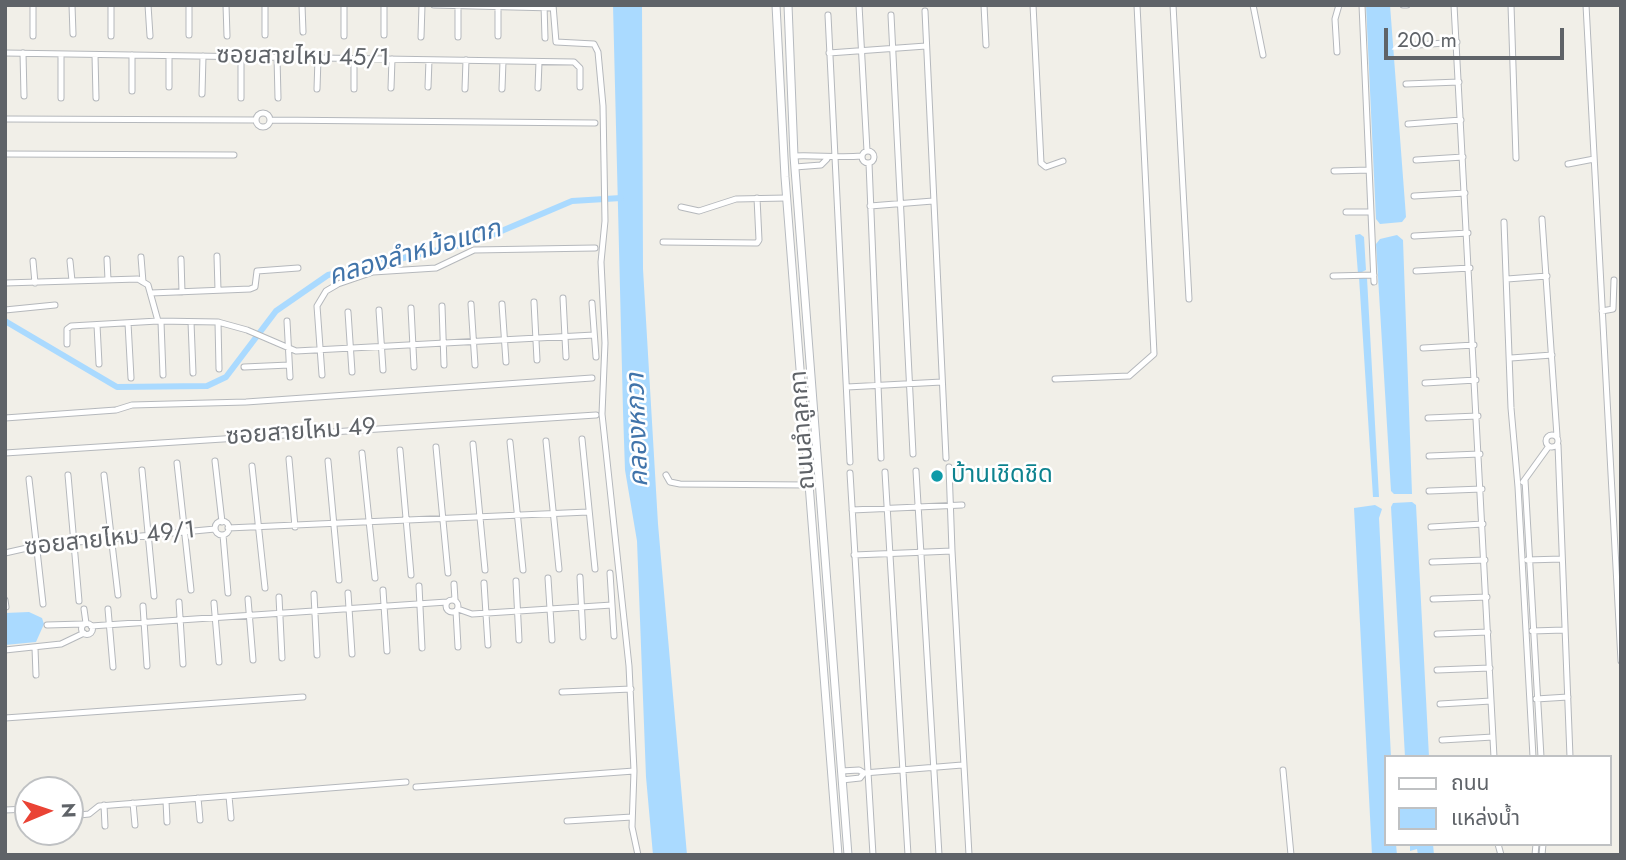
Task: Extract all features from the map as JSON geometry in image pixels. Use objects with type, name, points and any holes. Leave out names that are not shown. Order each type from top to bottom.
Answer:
[{"type":"main road","name":"ถนนลำลูกกา","points":[[776,5],[786,198],[838,855]]},
{"type":"main road","name":"ถนนลำลูกกา","points":[[788,5],[794,156],[848,855]]},
{"type":"main road","points":[[814,567],[826,566]]},
{"type":"street","points":[[33,5],[33,36]]},
{"type":"street","points":[[72,5],[73,34]]},
{"type":"street","points":[[111,5],[111,36]]},
{"type":"street","points":[[148,5],[149,36]]},
{"type":"street","points":[[189,5],[189,35]]},
{"type":"street","points":[[226,5],[228,36]]},
{"type":"street","points":[[265,5],[265,36]]},
{"type":"street","points":[[302,5],[303,33]]},
{"type":"street","points":[[344,5],[345,36]]},
{"type":"street","points":[[384,5],[384,35]]},
{"type":"street","points":[[421,37],[422,5]]},
{"type":"street","points":[[435,5],[553,7],[556,42],[594,44],[597,48],[603,106],[605,221],[601,262],[605,331],[602,414],[631,689],[634,771],[632,817],[638,855]]},
{"type":"street","points":[[458,5],[458,37]]},
{"type":"street","points":[[795,167],[821,164],[827,159],[862,156],[867,151],[859,5]]},
{"type":"street","points":[[984,5],[986,45]]},
{"type":"street","points":[[1033,5],[1041,163],[1046,167],[1063,161]]},
{"type":"street","points":[[1055,379],[1129,376],[1154,354],[1137,5]]},
{"type":"street","points":[[1173,5],[1189,299]]},
{"type":"street","points":[[1253,5],[1264,55]]},
{"type":"street","points":[[1337,52],[1335,19],[1339,5]]},
{"type":"street","points":[[1333,275],[1374,279],[1362,5]]},
{"type":"street","points":[[1454,5],[1482,489],[1494,755]]},
{"type":"street","points":[[1511,5],[1516,158]]},
{"type":"street","points":[[1586,5],[1621,661]]},
{"type":"street","points":[[498,6],[498,36]]},
{"type":"street","points":[[544,6],[545,38]]},
{"type":"street","points":[[925,11],[946,458]]},
{"type":"street","points":[[828,15],[850,462]]},
{"type":"street","points":[[891,15],[913,454]]},
{"type":"street","points":[[1405,46],[1457,42]]},
{"type":"street","points":[[829,53],[926,46]]},
{"type":"street","name":"ซอยสายไหม 45/1","points":[[5,52],[539,62],[578,65],[580,87]]},
{"type":"street","points":[[23,53],[24,96]]},
{"type":"street","points":[[61,54],[61,99]]},
{"type":"street","points":[[95,55],[96,98]]},
{"type":"street","points":[[132,55],[132,90]]},
{"type":"street","points":[[169,56],[169,87]]},
{"type":"street","points":[[202,94],[203,56]]},
{"type":"street","points":[[241,57],[242,98]]},
{"type":"street","points":[[277,57],[278,98]]},
{"type":"street","points":[[317,89],[318,58]]},
{"type":"street","points":[[354,59],[354,89]]},
{"type":"street","points":[[391,89],[392,59]]},
{"type":"street","points":[[428,87],[429,60]]},
{"type":"street","points":[[465,89],[466,60]]},
{"type":"street","points":[[502,89],[503,61]]},
{"type":"street","points":[[538,88],[539,62]]},
{"type":"street","points":[[1406,84],[1459,82]]},
{"type":"street","points":[[5,119],[256,120],[262,113],[270,120],[595,123]]},
{"type":"street","points":[[1408,124],[1461,120]]},
{"type":"street","points":[[867,151],[874,155],[869,163],[881,458]]},
{"type":"street","points":[[5,154],[234,155]]},
{"type":"street","points":[[794,156],[821,154],[827,159]]},
{"type":"street","points":[[862,156],[869,163]]},
{"type":"street","points":[[1416,160],[1463,157]]},
{"type":"street","points":[[1569,164],[1594,159]]},
{"type":"street","points":[[1334,171],[1369,170]]},
{"type":"street","points":[[1414,197],[1465,193]]},
{"type":"street","points":[[663,242],[757,243],[757,198]]},
{"type":"street","points":[[681,207],[699,211],[736,199],[786,198]]},
{"type":"street","points":[[870,206],[933,201]]},
{"type":"street","points":[[1346,212],[1371,212]]},
{"type":"street","points":[[1542,219],[1558,445],[1570,755]]},
{"type":"street","points":[[1504,222],[1511,408],[1533,755]]},
{"type":"street","points":[[1414,236],[1468,233]]},
{"type":"street","points":[[322,374],[317,306],[320,297],[352,278],[380,271],[436,268],[474,250],[595,248]]},
{"type":"street","points":[[216,256],[218,290]]},
{"type":"street","points":[[141,257],[143,282]]},
{"type":"street","points":[[107,259],[108,280]]},
{"type":"street","points":[[181,259],[182,292]]},
{"type":"street","points":[[33,261],[34,282]]},
{"type":"street","points":[[71,261],[72,281]]},
{"type":"street","points":[[151,293],[250,289],[255,286],[255,276],[260,270],[298,268]]},
{"type":"street","points":[[1416,271],[1469,268]]},
{"type":"street","points":[[1507,279],[1547,276]]},
{"type":"street","points":[[5,284],[138,279],[151,293],[160,321],[163,375]]},
{"type":"street","points":[[1602,311],[1613,309],[1615,280]]},
{"type":"street","points":[[563,298],[566,357]]},
{"type":"street","points":[[534,302],[537,360]]},
{"type":"street","points":[[592,303],[596,357]]},
{"type":"street","points":[[471,304],[475,365]]},
{"type":"street","points":[[502,304],[506,362]]},
{"type":"street","points":[[5,310],[55,305]]},
{"type":"street","points":[[442,306],[444,365]]},
{"type":"street","points":[[411,308],[414,367]]},
{"type":"street","points":[[379,310],[383,370]]},
{"type":"street","points":[[348,312],[352,372]]},
{"type":"street","points":[[67,344],[67,329],[71,326],[160,321],[218,322],[247,330],[288,349],[319,350],[594,335]]},
{"type":"street","points":[[287,321],[290,377]]},
{"type":"street","points":[[191,322],[193,373]]},
{"type":"street","points":[[218,322],[219,369]]},
{"type":"street","points":[[128,323],[131,378]]},
{"type":"street","points":[[97,325],[99,364]]},
{"type":"street","points":[[1423,348],[1474,345]]},
{"type":"street","points":[[1511,358],[1552,355]]},
{"type":"street","points":[[244,367],[289,365]]},
{"type":"street","points":[[5,418],[116,410],[132,405],[246,402],[592,378]]},
{"type":"street","points":[[1425,383],[1476,380]]},
{"type":"street","points":[[847,387],[942,382]]},
{"type":"street","name":"ซอยสายไหม 49","points":[[5,453],[596,415]]},
{"type":"street","points":[[1428,418],[1478,416]]},
{"type":"street","points":[[1518,487],[1549,446],[1547,437],[1557,436]]},
{"type":"street","points":[[582,439],[595,569]]},
{"type":"street","points":[[547,441],[559,569]]},
{"type":"street","points":[[510,442],[523,570]]},
{"type":"street","points":[[473,444],[485,570]]},
{"type":"street","points":[[1549,446],[1558,445]]},
{"type":"street","points":[[436,447],[448,573]]},
{"type":"street","points":[[400,450],[411,575]]},
{"type":"street","points":[[362,453],[374,578]]},
{"type":"street","points":[[1429,456],[1480,454]]},
{"type":"street","points":[[289,459],[295,527]]},
{"type":"street","points":[[215,461],[222,522],[228,528],[588,512]]},
{"type":"street","points":[[328,461],[339,580]]},
{"type":"street","points":[[177,463],[191,590]]},
{"type":"street","points":[[253,466],[265,588]]},
{"type":"street","points":[[949,467],[962,765],[969,855]]},
{"type":"street","points":[[142,470],[154,596]]},
{"type":"street","points":[[916,471],[939,855]]},
{"type":"street","points":[[885,472],[908,855]]},
{"type":"street","points":[[850,473],[865,773],[873,855]]},
{"type":"street","points":[[68,475],[79,601]]},
{"type":"street","points":[[104,475],[117,595]]},
{"type":"street","points":[[666,475],[670,482],[680,484],[807,485]]},
{"type":"street","points":[[29,478],[43,604]]},
{"type":"street","points":[[1525,480],[1541,755]]},
{"type":"street","points":[[1429,491],[1482,489]]},
{"type":"street","points":[[852,510],[962,505]]},
{"type":"street","points":[[222,522],[215,529],[223,535]]},
{"type":"street","points":[[1430,527],[1483,524]]},
{"type":"street","points":[[228,528],[223,535],[228,593]]},
{"type":"street","name":"ซอยสายไหม 49/1","points":[[5,553],[36,546],[215,529]]},
{"type":"street","points":[[854,555],[952,551]]},
{"type":"street","points":[[1522,560],[1562,559]]},
{"type":"street","points":[[1432,562],[1485,560]]},
{"type":"street","points":[[610,573],[614,636]]},
{"type":"street","points":[[580,577],[583,637]]},
{"type":"street","points":[[548,579],[552,640]]},
{"type":"street","points":[[516,581],[519,640]]},
{"type":"street","points":[[484,583],[488,645]]},
{"type":"street","points":[[454,584],[458,647]]},
{"type":"street","points":[[419,586],[422,648]]},
{"type":"street","points":[[383,590],[387,651]]},
{"type":"street","points":[[348,593],[352,654]]},
{"type":"street","points":[[314,594],[317,655]]},
{"type":"street","points":[[279,597],[282,658]]},
{"type":"street","points":[[1433,599],[1487,597]]},
{"type":"street","points":[[5,600],[6,607]]},
{"type":"street","points":[[248,600],[253,660]]},
{"type":"street","points":[[47,625],[455,600]]},
{"type":"street","points":[[179,602],[183,664]]},
{"type":"street","points":[[447,602],[448,610],[467,614],[612,605]]},
{"type":"street","points":[[214,603],[219,662]]},
{"type":"street","points":[[143,606],[147,666]]},
{"type":"street","points":[[108,608],[113,667]]},
{"type":"street","points":[[5,650],[61,644],[84,633],[87,624],[84,609]]},
{"type":"street","points":[[1526,631],[1564,630]]},
{"type":"street","points":[[1437,634],[1488,632]]},
{"type":"street","points":[[35,648],[36,674]]},
{"type":"street","points":[[1437,670],[1490,668]]},
{"type":"street","points":[[562,692],[631,689]]},
{"type":"street","points":[[5,718],[303,697]]},
{"type":"street","points":[[1530,699],[1567,697]]},
{"type":"street","points":[[1440,704],[1491,701]]},
{"type":"street","points":[[1442,740],[1493,737]]},
{"type":"street","points":[[841,771],[859,770],[865,773],[962,765]]},
{"type":"street","points":[[1283,770],[1291,855]]},
{"type":"street","points":[[416,787],[634,771]]},
{"type":"street","points":[[841,780],[860,778],[865,773]]},
{"type":"street","points":[[84,815],[104,806],[133,803],[406,782]]},
{"type":"street","points":[[229,796],[231,818]]},
{"type":"street","points":[[198,798],[200,820]]},
{"type":"street","points":[[166,801],[167,822]]},
{"type":"street","points":[[133,803],[135,825]]},
{"type":"street","points":[[104,806],[105,826]]},
{"type":"street","points":[[567,821],[632,817]]},
{"type":"street","points":[[1494,855],[1498,846]]},
{"type":"street","points":[[1498,846],[1501,855]]},
{"type":"water","name":"คลองหกวา","points":[[613,5],[642,5],[643,269],[658,524],[687,855],[653,855],[646,777],[637,541],[625,470]]},
{"type":"water","points":[[1366,5],[1390,5],[1406,217],[1402,222],[1380,224],[1376,219]]},
{"type":"water","points":[[1355,235],[1364,237],[1366,270],[1358,274]]},
{"type":"water","points":[[1397,235],[1403,240],[1412,494],[1394,494],[1391,491],[1376,244],[1380,239]]},
{"type":"water","points":[[1359,277],[1367,278],[1379,497],[1373,497]]},
{"type":"water","points":[[1412,502],[1416,505],[1429,755],[1405,755],[1391,507],[1393,503]]},
{"type":"water","points":[[1375,505],[1382,509],[1379,518],[1391,755],[1384,755],[1384,846],[1396,846],[1397,855],[1372,855],[1354,508]]},
{"type":"water","points":[[29,612],[42,618],[44,624],[36,642],[5,645],[5,613]]},
{"type":"water","points":[[1410,846],[1433,846],[1434,855],[1418,855],[1417,849],[1410,851]]},
{"type":"waterway","name":"คลองลำหม้อแตก","points":[[5,321],[117,387],[207,386],[226,377],[276,311],[328,275],[478,241],[572,201],[621,198]]},
{"type":"place","name":"บ้านเชิดชิด","points":[[937,476]]}]
